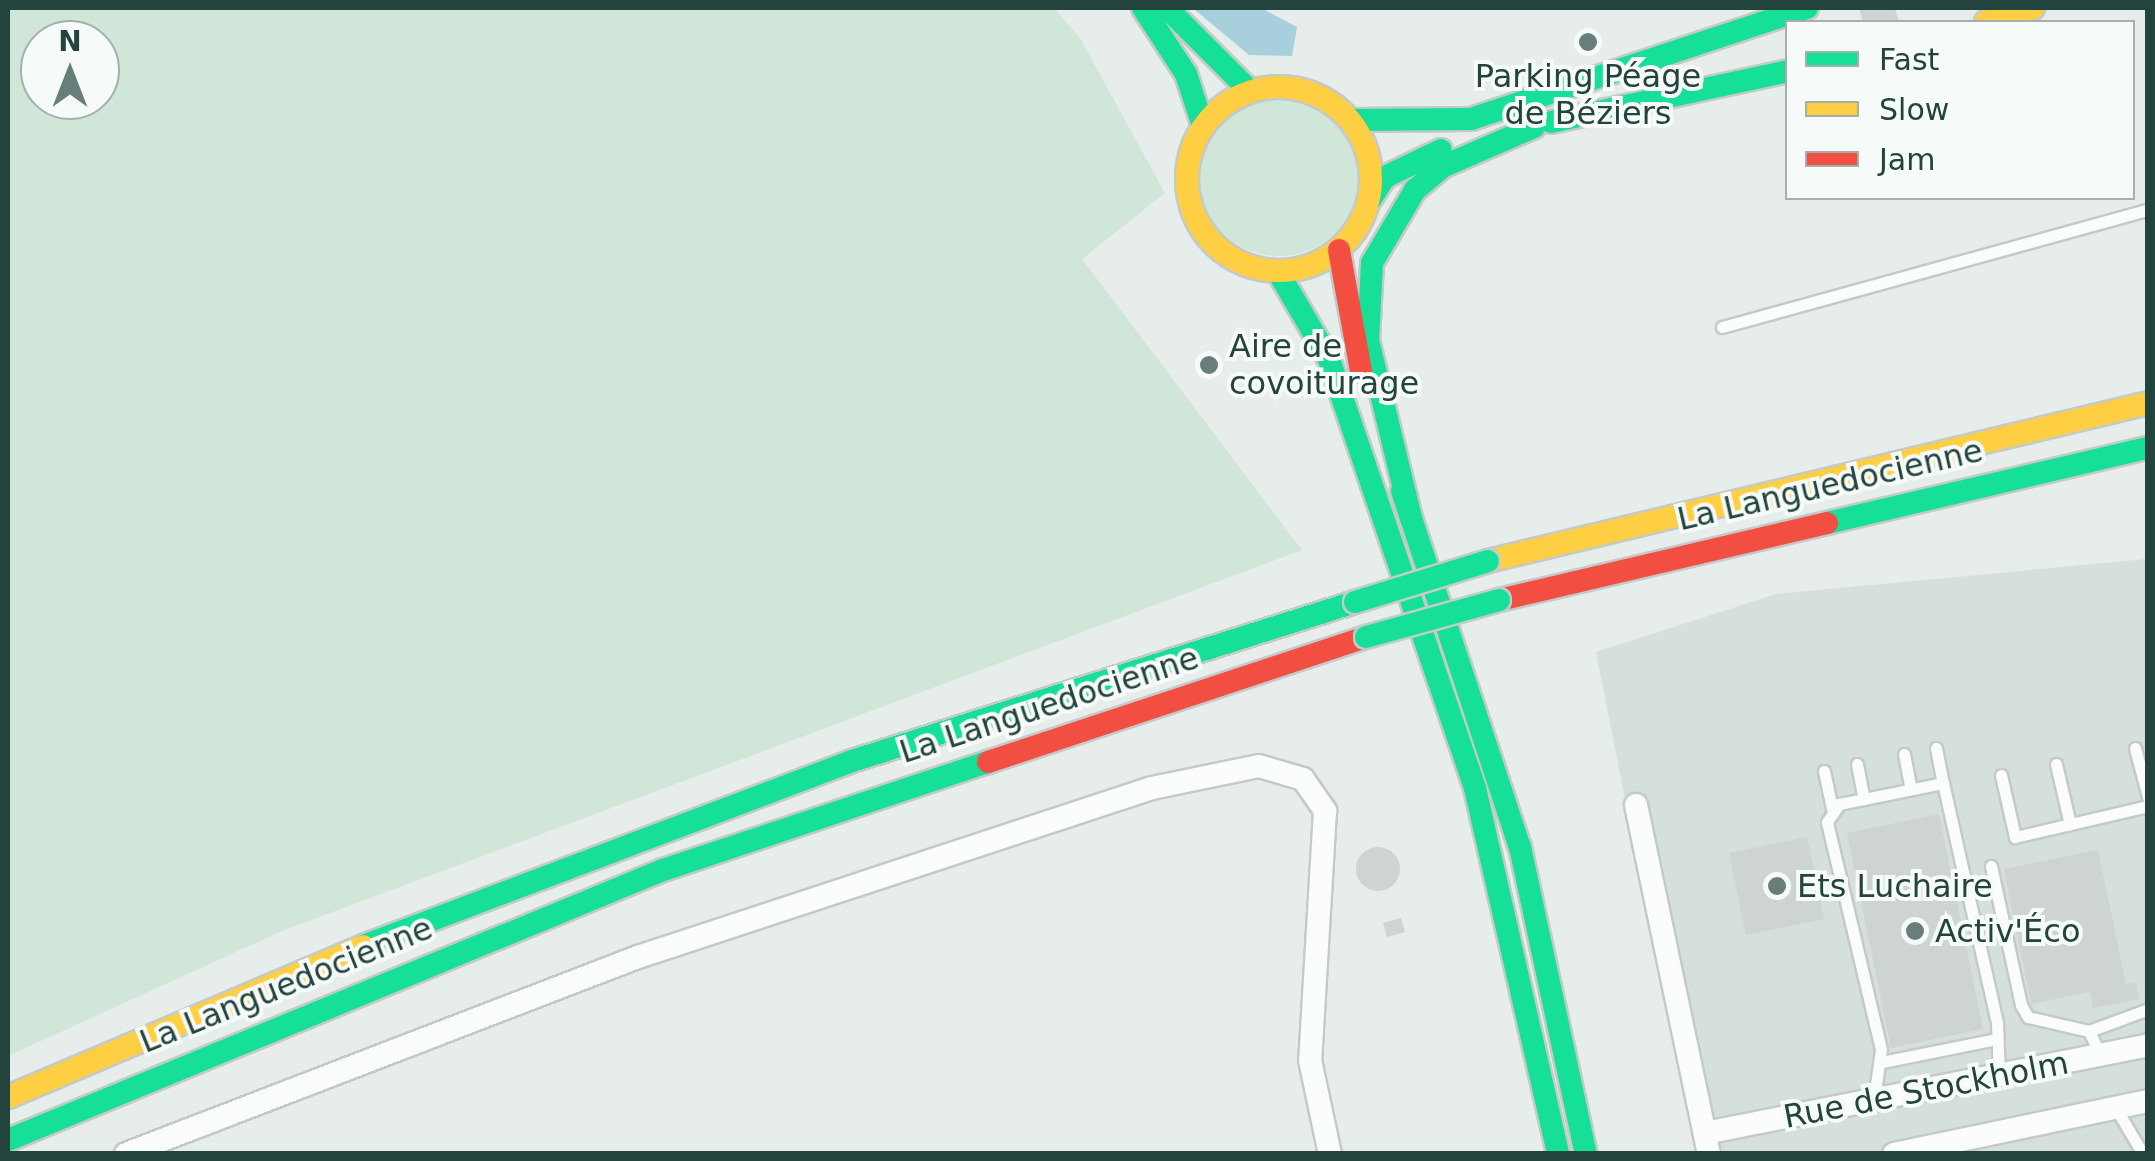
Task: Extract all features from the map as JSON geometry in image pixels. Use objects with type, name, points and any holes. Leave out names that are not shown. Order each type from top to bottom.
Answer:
[{"type":"main road","points":[[1142,8],[1186,74],[1203,126]]},
{"type":"main road","points":[[1167,8],[1250,91]]},
{"type":"main road","points":[[1558,1154],[1476,788],[1329,359],[1306,306],[1278,272],[1229,258],[1195,220],[1186,172],[1203,126],[1250,91],[1299,89],[1351,120],[1470,119],[1807,8]]},
{"type":"main road","points":[[1993,20],[2033,8]]},
{"type":"main road","points":[[1278,272],[1339,250],[1370,200],[1409,162],[1534,127],[1785,73]]},
{"type":"main road","points":[[1351,120],[1368,158],[1370,200]]},
{"type":"main road","points":[[1411,518],[1368,340],[1372,263],[1394,216],[1430,178],[1534,127]]},
{"type":"main road","points":[[1339,250],[1352,347],[1520,848],[1586,1154]]},
{"type":"main road","name":"La Languedocienne","points":[[8,1097],[504,888],[940,731],[1488,561],[2148,404]]},
{"type":"main road","name":"La Languedocienne","points":[[8,1140],[268,1025],[663,870],[1366,637],[1499,600],[2024,472],[2148,448]]},
{"type":"main road","points":[[2024,472],[2148,477]]},
{"type":"street","points":[[126,1154],[603,969],[1152,788],[1278,767],[1303,779],[1324,811],[1310,1060],[1330,1154]]},
{"type":"street","points":[[1636,806],[1707,1144]]},
{"type":"street","name":"Rue de Stockholm","points":[[1707,1144],[1874,1101],[2148,1045]]},
{"type":"street","points":[[1894,1154],[2148,1101]]},
{"type":"lane","points":[[1722,327],[2148,210]]},
{"type":"lane","points":[[1936,748],[1996,1023],[1991,1040],[1999,1075]]},
{"type":"lane","points":[[2135,748],[2148,797]]},
{"type":"lane","points":[[1904,754],[1911,789]]},
{"type":"lane","points":[[1857,764],[1864,799]]},
{"type":"lane","points":[[2056,764],[2070,824]]},
{"type":"lane","points":[[1824,771],[1832,808],[1832,855],[1882,1062],[1874,1101]]},
{"type":"lane","points":[[2001,775],[2016,837],[2148,806]]},
{"type":"lane","points":[[1832,808],[1943,783]]},
{"type":"lane","points":[[1990,866],[2028,1017],[2089,1031],[2148,1009]]},
{"type":"lane","points":[[2089,1031],[2100,1055]]},
{"type":"lane","points":[[1882,1062],[1991,1040]]},
{"type":"lane","points":[[2116,1107],[2126,1147]]},
{"type":"lane","points":[[2126,1147],[2148,1136]]},
{"type":"lane","points":[[2126,1147],[2142,1154]]},
{"type":"shaded area","points":[[2147,559],[2147,1153],[1695,1153],[1596,652],[1776,594]]},
{"type":"green space","points":[[8,8],[1054,8],[1080,38],[1165,193],[1082,259],[1302,550],[282,931],[8,1056]]},
{"type":"green space","points":[[1279,96],[1310,102],[1335,120],[1353,145],[1359,176],[1353,207],[1335,232],[1310,250],[1279,256],[1248,250],[1223,232],[1205,207],[1199,176],[1205,145],[1223,120],[1248,102]]},
{"type":"water","points":[[1261,8],[1297,27],[1292,56],[1249,55],[1194,9]]},
{"type":"building","points":[[1859,8],[1895,8],[1898,20],[1862,20]]},
{"type":"building","name":"Activ'Éco","points":[[1939,814],[1983,1029],[1891,1048],[1847,833]]},
{"type":"building","name":"Ets Luchaire","points":[[1807,837],[1824,919],[1746,935],[1729,853]]},
{"type":"building","points":[[1378,847],[1394,853],[1400,869],[1394,885],[1378,891],[1362,885],[1356,869],[1362,853]]},
{"type":"building","points":[[2098,850],[2126,984],[2136,983],[2139,999],[2093,1008],[2090,992],[2031,1004],[2004,869]]},
{"type":"building","points":[[1401,918],[1405,932],[1387,937],[1383,923]]},
{"type":"traffic: fast","points":[[1143,8],[1186,74],[1203,126]]},
{"type":"traffic: fast","points":[[1167,8],[1250,91]]},
{"type":"traffic: fast","points":[[1351,120],[1471,119],[1807,8]]},
{"type":"traffic: fast","points":[[1551,122],[1785,72]]},
{"type":"traffic: fast","points":[[1411,518],[1368,340],[1372,263],[1415,190],[1444,166],[1534,127]]},
{"type":"traffic: fast","points":[[1370,200],[1385,177],[1441,150]]},
{"type":"traffic: fast","points":[[1278,272],[1329,359],[1475,788],[1558,1154]]},
{"type":"traffic: fast","points":[[1827,523],[2148,448]]},
{"type":"traffic: fast","points":[[1402,491],[1520,847],[1586,1154]]},
{"type":"traffic: fast","points":[[1355,602],[1488,561]]},
{"type":"traffic: fast","points":[[1366,637],[1499,600]]},
{"type":"traffic: fast","points":[[363,946],[852,761],[1355,602]]},
{"type":"traffic: fast","points":[[8,1140],[663,870],[988,762]]},
{"type":"traffic: slow","points":[[1993,20],[2033,8]]},
{"type":"traffic: slow","points":[[1279,87],[1314,94],[1344,114],[1364,144],[1371,179],[1364,214],[1344,244],[1314,264],[1279,271],[1244,264],[1214,244],[1194,214],[1187,179],[1194,144],[1214,114],[1244,94],[1279,87]]},
{"type":"traffic: slow","points":[[1488,561],[2148,403]]},
{"type":"traffic: slow","points":[[8,1097],[363,946]]},
{"type":"traffic: jam","points":[[1339,250],[1361,371]]},
{"type":"traffic: jam","points":[[1499,600],[1827,523]]},
{"type":"traffic: jam","points":[[988,762],[1366,637]]},
{"type":"place","name":"Parking Péage de Béziers","points":[[1588,42]]},
{"type":"place","name":"Aire de covoiturage","points":[[1209,365]]},
{"type":"place","name":"Ets Luchaire","points":[[1777,886]]},
{"type":"place","name":"Activ'Éco","points":[[1915,931]]}]
